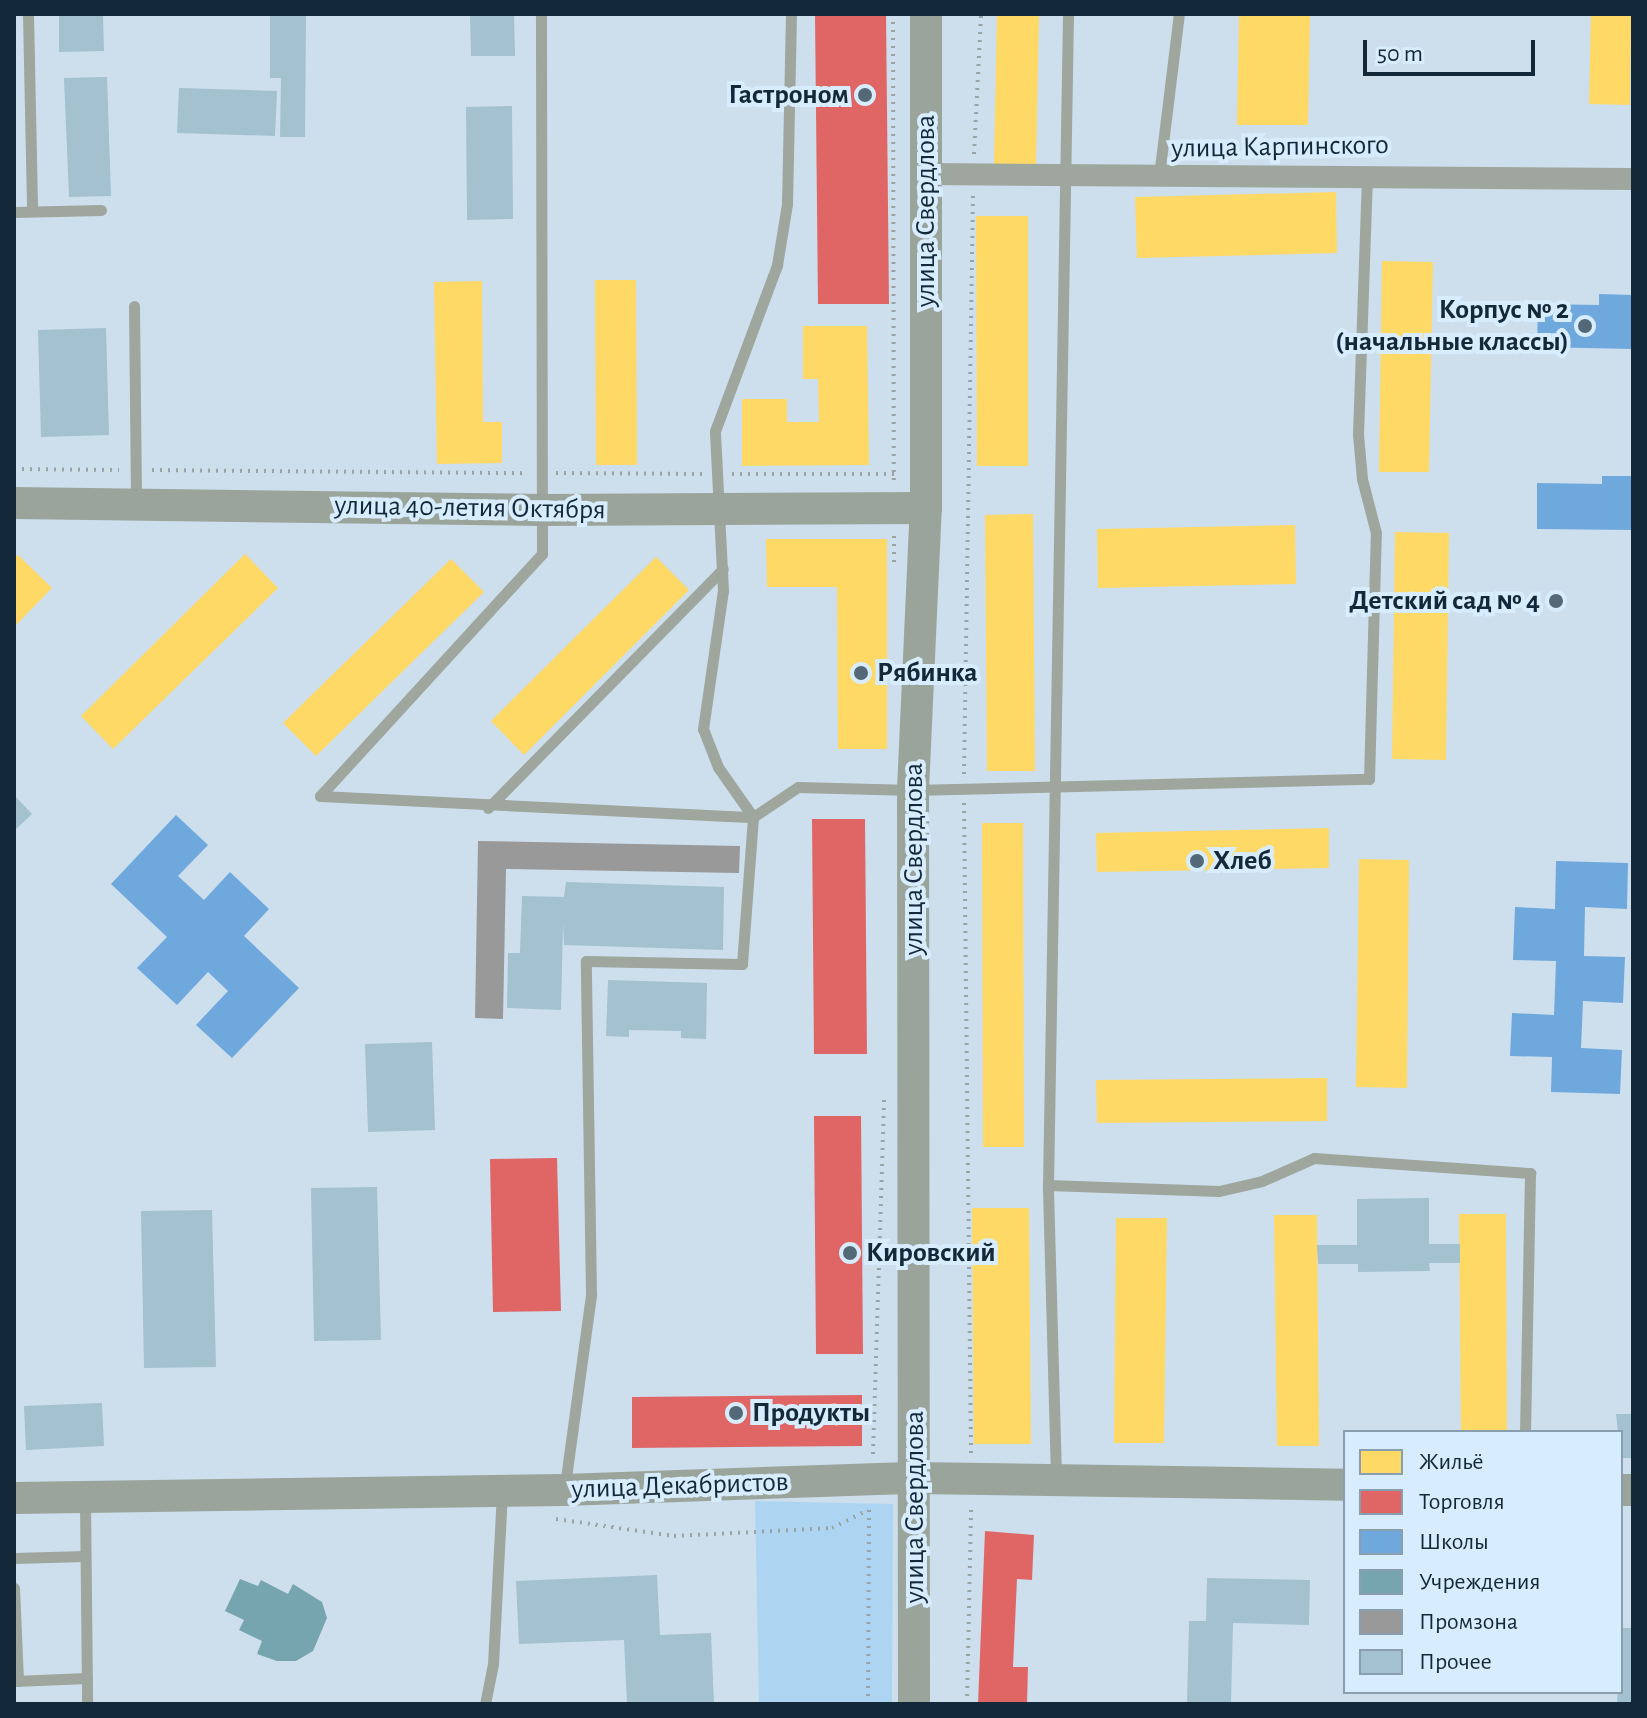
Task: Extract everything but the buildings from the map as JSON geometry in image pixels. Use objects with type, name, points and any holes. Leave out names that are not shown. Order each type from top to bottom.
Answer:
[{"type":"street","name":"улица Свердлова","points":[[914,1704],[913,790],[926,508],[926,14]]},
{"type":"street","name":"улица Карпинского","points":[[927,174],[974,172],[1159,179],[1367,175],[1633,179]]},
{"type":"street","name":"улица 40-летия Октября","points":[[14,503],[543,510],[926,508]]},
{"type":"street","name":"улица Декабристов","points":[[14,1498],[564,1490],[915,1478],[1343,1485]]},
{"type":"lane","points":[[28,14],[32,211]]},
{"type":"lane","points":[[541,14],[542,554],[320,796],[488,808],[753,817],[798,787],[913,790],[1369,779],[1376,533],[1362,479],[1358,434],[1367,175]]},
{"type":"lane","points":[[564,1490],[591,1294],[586,961],[742,964],[753,817],[718,767],[703,729],[723,569],[715,431],[777,265],[787,204],[791,14]]},
{"type":"lane","points":[[1056,1480],[1048,1185],[1052,787],[1068,14]]},
{"type":"lane","points":[[1159,179],[1179,14]]},
{"type":"lane","points":[[14,212],[101,210]]},
{"type":"lane","points":[[134,306],[136,503]]},
{"type":"lane","points":[[488,808],[723,569]]},
{"type":"lane","points":[[1048,1185],[1219,1191],[1262,1181],[1314,1158],[1530,1173],[1525,1430]]},
{"type":"lane","points":[[485,1704],[493,1664],[502,1491]]},
{"type":"lane","points":[[85,1497],[87,1704]]},
{"type":"lane","points":[[14,1558],[85,1556]]},
{"type":"lane","points":[[14,1588],[16,1681],[87,1678]]},
{"type":"path","points":[[967,1704],[972,1479],[963,789],[974,172],[981,14]]},
{"type":"path","points":[[14,469],[529,473]]},
{"type":"path","points":[[545,473],[894,474]]},
{"type":"path","points":[[547,1518],[674,1536],[832,1528],[868,1510]]},
{"type":"shaded area","points":[[755,1501],[893,1504],[892,1704],[759,1704]]},
{"type":"place","name":"Гастроном","points":[[865,95]]},
{"type":"place","name":"Корпус № 2 (начальные классы)","points":[[1585,326]]},
{"type":"place","name":"Детский сад № 4","points":[[1556,601]]},
{"type":"place","name":"Рябинка","points":[[861,673]]},
{"type":"place","name":"Хлеб","points":[[1197,861]]},
{"type":"place","name":"Кировский","points":[[850,1253]]},
{"type":"place","name":"Продукты","points":[[736,1413]]}]
